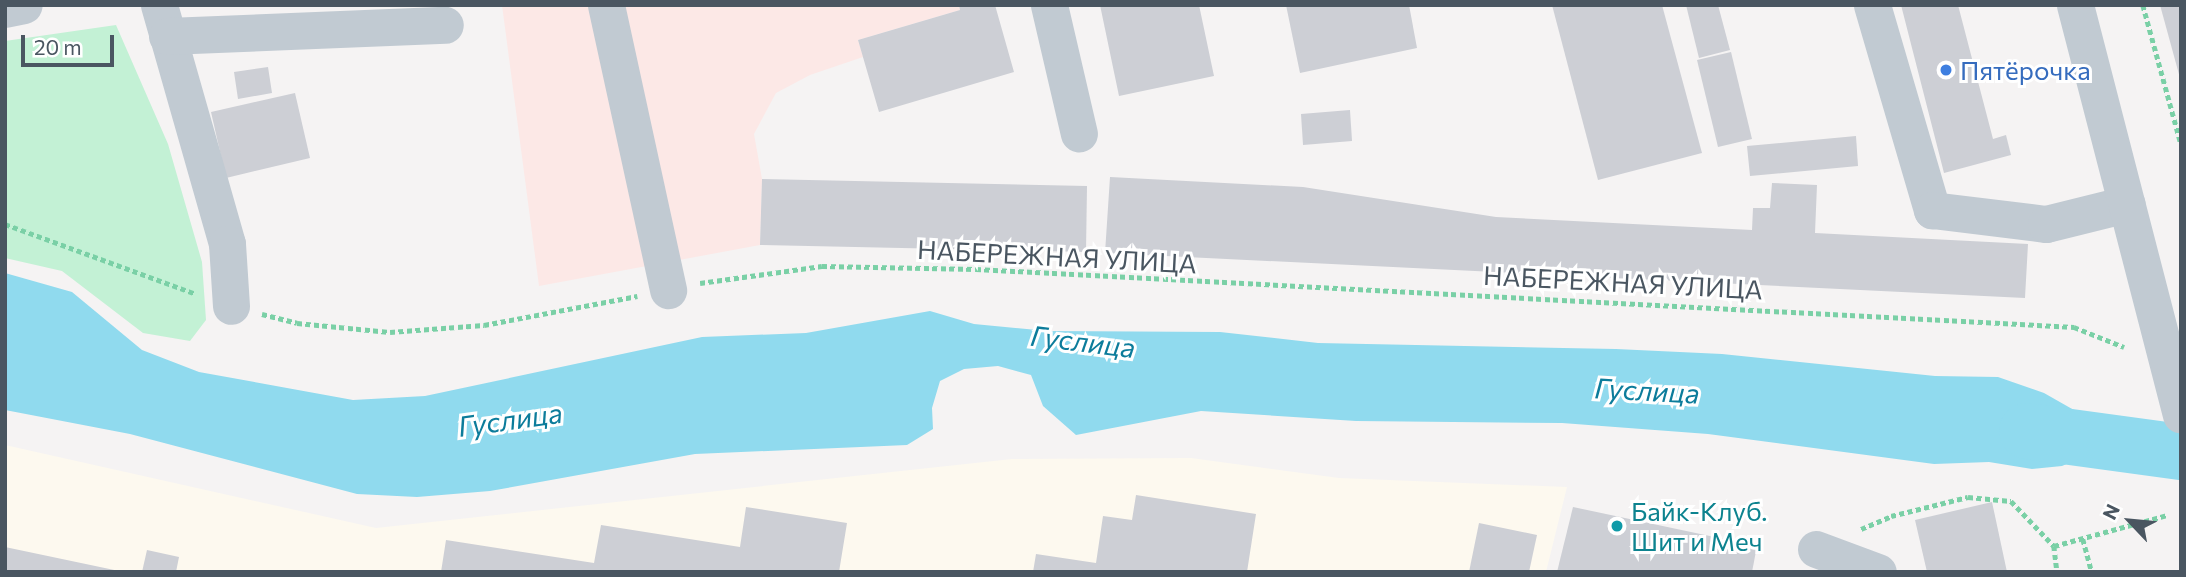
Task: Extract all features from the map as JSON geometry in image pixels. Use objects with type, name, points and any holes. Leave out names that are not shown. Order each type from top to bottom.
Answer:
[{"type":"street","points":[[5,9],[24,5]]},
{"type":"street","points":[[606,5],[668,290]]},
{"type":"street","points":[[1049,5],[1079,134]]},
{"type":"street","points":[[1872,5],[1932,210],[2046,224],[2127,204]]},
{"type":"street","points":[[2075,5],[2127,204],[2170,322],[2178,405]]},
{"type":"street","points":[[232,306],[227,244],[163,21],[445,25]]},
{"type":"street","points":[[1816,549],[1878,572]]},
{"type":"path","points":[[2143,5],[2181,145]]},
{"type":"path","name":"НАБЕРЕЖНАЯ УЛИЦА","points":[[5,224],[232,306],[297,323],[390,332],[484,325],[668,290],[822,266],[976,269],[2074,327],[2124,347]]},
{"type":"path","points":[[1816,549],[1891,516],[1968,497],[2011,501],[2054,546],[2057,572]]},
{"type":"path","points":[[2054,546],[2167,515]]},
{"type":"path","points":[[2083,539],[2092,572]]},
{"type":"shaded area","points":[[502,5],[959,5],[960,10],[858,40],[863,57],[810,75],[776,93],[754,134],[762,179],[760,245],[539,286]]},
{"type":"shaded area","points":[[5,445],[376,528],[1012,459],[1191,458],[1339,478],[1567,487],[1546,572],[5,572]]},
{"type":"green space","points":[[116,25],[168,144],[202,262],[206,320],[190,341],[143,333],[62,271],[5,258],[5,41]]},
{"type":"water","points":[[5,273],[72,292],[142,350],[199,372],[353,400],[425,396],[702,337],[806,333],[930,311],[974,324],[1048,331],[1220,332],[1318,343],[1616,349],[1722,354],[1935,376],[1998,377],[2044,393],[2088,418],[2109,446],[2062,466],[2032,469],[1989,462],[1934,464],[1708,434],[1562,423],[1356,421],[1201,411],[1076,435],[1043,406],[1031,375],[998,366],[964,369],[940,381],[932,408],[933,429],[907,445],[695,454],[490,491],[417,497],[357,494],[130,434],[5,410]]},
{"type":"building","points":[[959,5],[995,5],[1014,72],[879,112],[858,40],[960,10]]},
{"type":"building","points":[[1100,5],[1199,5],[1214,76],[1119,96]]},
{"type":"building","points":[[1286,5],[1409,5],[1417,48],[1300,73]]},
{"type":"building","points":[[1552,5],[1662,5],[1702,153],[1598,180]]},
{"type":"building","points":[[1686,5],[1718,5],[1730,50],[1699,58]]},
{"type":"building","name":"Пятёрочка","points":[[1901,5],[1958,5],[1993,139],[2006,135],[2011,155],[1944,173]]},
{"type":"building","points":[[2160,5],[2181,5],[2181,78],[2180,78]]},
{"type":"building","points":[[1731,52],[1752,139],[1718,147],[1697,60]]},
{"type":"building","points":[[268,67],[272,93],[238,99],[234,72]]},
{"type":"building","points":[[295,93],[310,158],[226,178],[211,112]]},
{"type":"building","points":[[1350,110],[1352,141],[1303,145],[1301,114]]},
{"type":"building","points":[[1856,136],[1858,166],[1750,176],[1747,146]]},
{"type":"building","points":[[1110,177],[1303,187],[1496,217],[1752,230],[1753,208],[1770,208],[1772,183],[1817,185],[1815,233],[2028,244],[2025,298],[1105,253]]},
{"type":"building","points":[[762,179],[1087,186],[1086,252],[760,245]]},
{"type":"building","points":[[1136,495],[1256,514],[1247,572],[1033,572],[1036,554],[1096,563],[1103,516],[1132,520]]},
{"type":"building","points":[[1992,502],[2007,572],[1927,572],[1915,520]]},
{"type":"building","points":[[746,507],[847,523],[839,572],[441,572],[446,540],[594,563],[601,525],[740,547]]},
{"type":"building","name":"Байк-Клуб. Шит и Меч","points":[[1573,507],[1757,546],[1752,572],[1557,572]]},
{"type":"building","points":[[1479,523],[1537,535],[1529,572],[1469,572]]},
{"type":"building","points":[[5,547],[119,571],[119,572],[5,572]]},
{"type":"building","points":[[147,550],[179,557],[176,572],[142,572]]},
{"type":"waterway","name":"Гуслица","points":[[2027,431],[2181,452]]},
{"type":"place","name":"Пятёрочка","points":[[1946,70]]},
{"type":"place","name":"Байк-Клуб. Шит и Меч","points":[[1617,526]]}]
